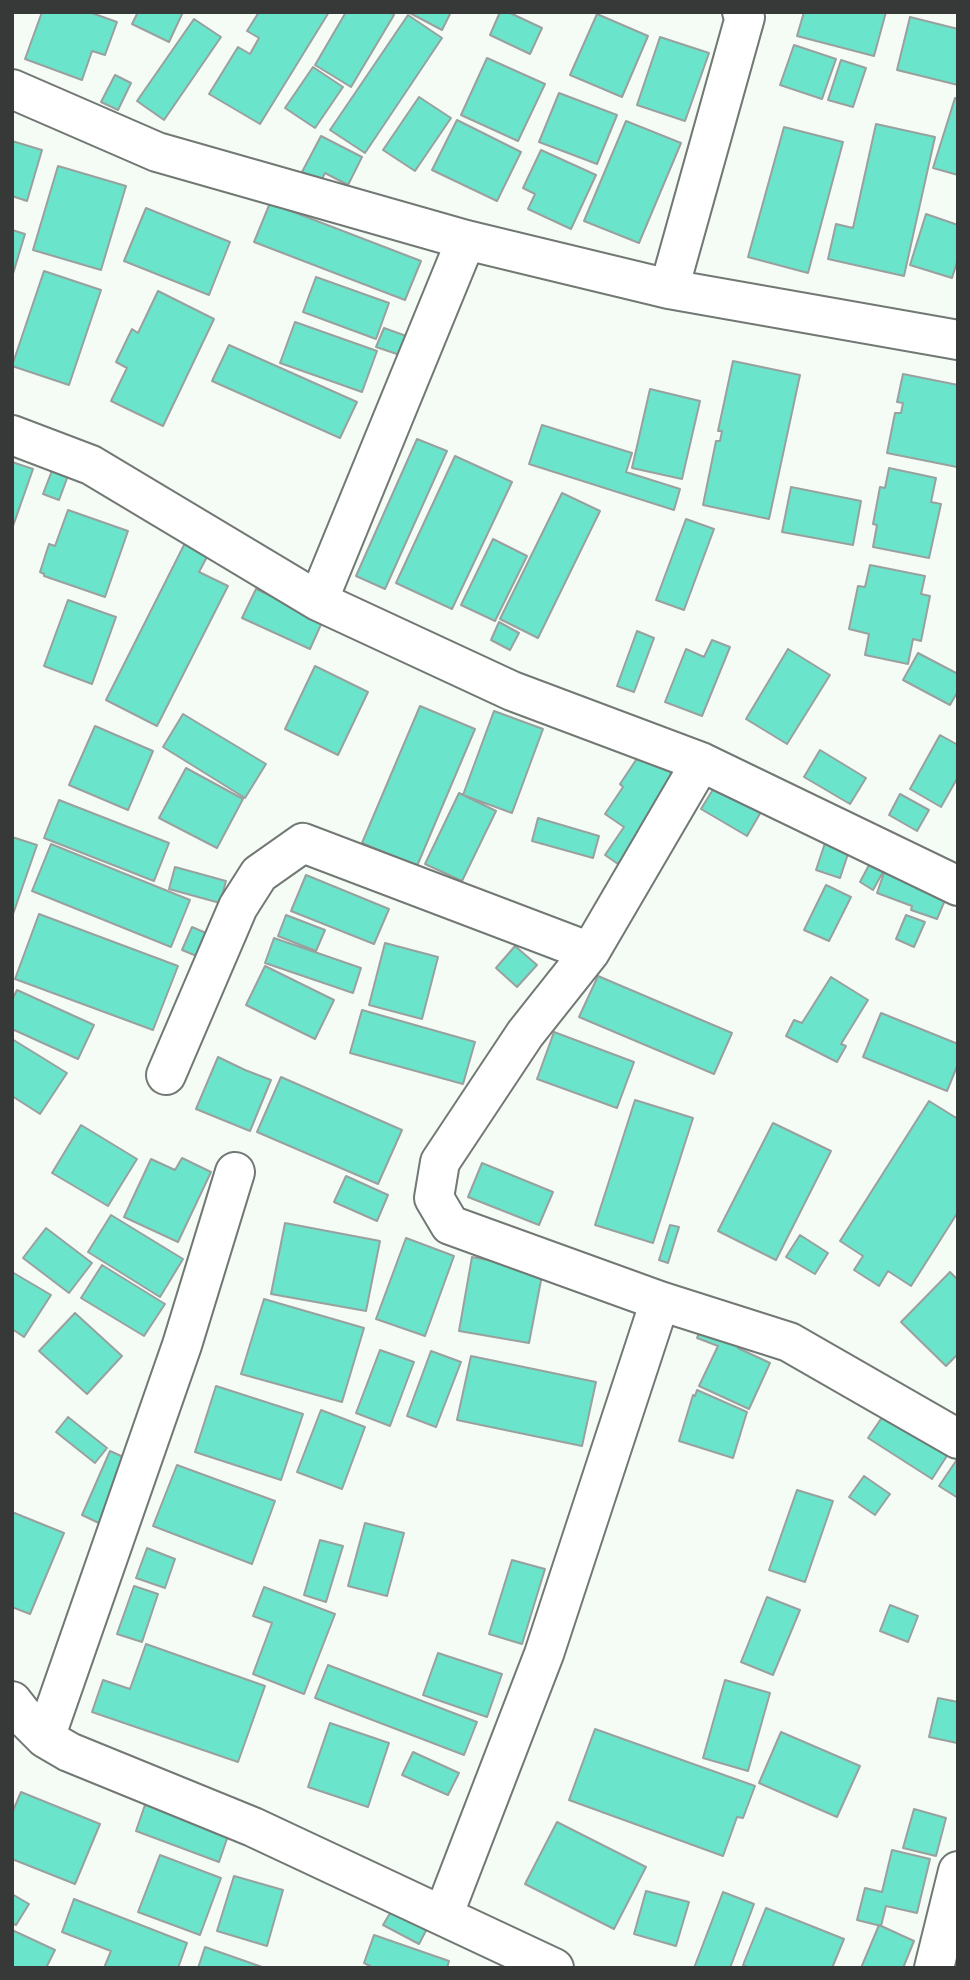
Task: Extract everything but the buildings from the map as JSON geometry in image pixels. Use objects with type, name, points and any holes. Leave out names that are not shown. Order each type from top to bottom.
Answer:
[{"type":"street","points":[[669,289],[745,17],[742,12]]},
{"type":"street","points":[[12,89],[157,152],[466,240],[669,289],[958,340]]},
{"type":"street","points":[[318,601],[466,240]]},
{"type":"street","points":[[12,435],[90,466],[318,601],[513,691],[701,762],[958,886]]},
{"type":"street","points":[[701,762],[590,953],[525,1034],[440,1162],[435,1198],[450,1224],[660,1301],[789,1342],[958,1439]]},
{"type":"street","points":[[166,1075],[238,906],[259,874],[303,843],[590,953]]},
{"type":"street","points":[[46,1738],[183,1345],[236,1172]]},
{"type":"street","points":[[443,1916],[544,1654],[660,1301]]},
{"type":"street","points":[[12,1701],[46,1738],[69,1752],[253,1826],[443,1916],[490,1954],[554,1968]]},
{"type":"street","points":[[934,1968],[958,1871]]}]
